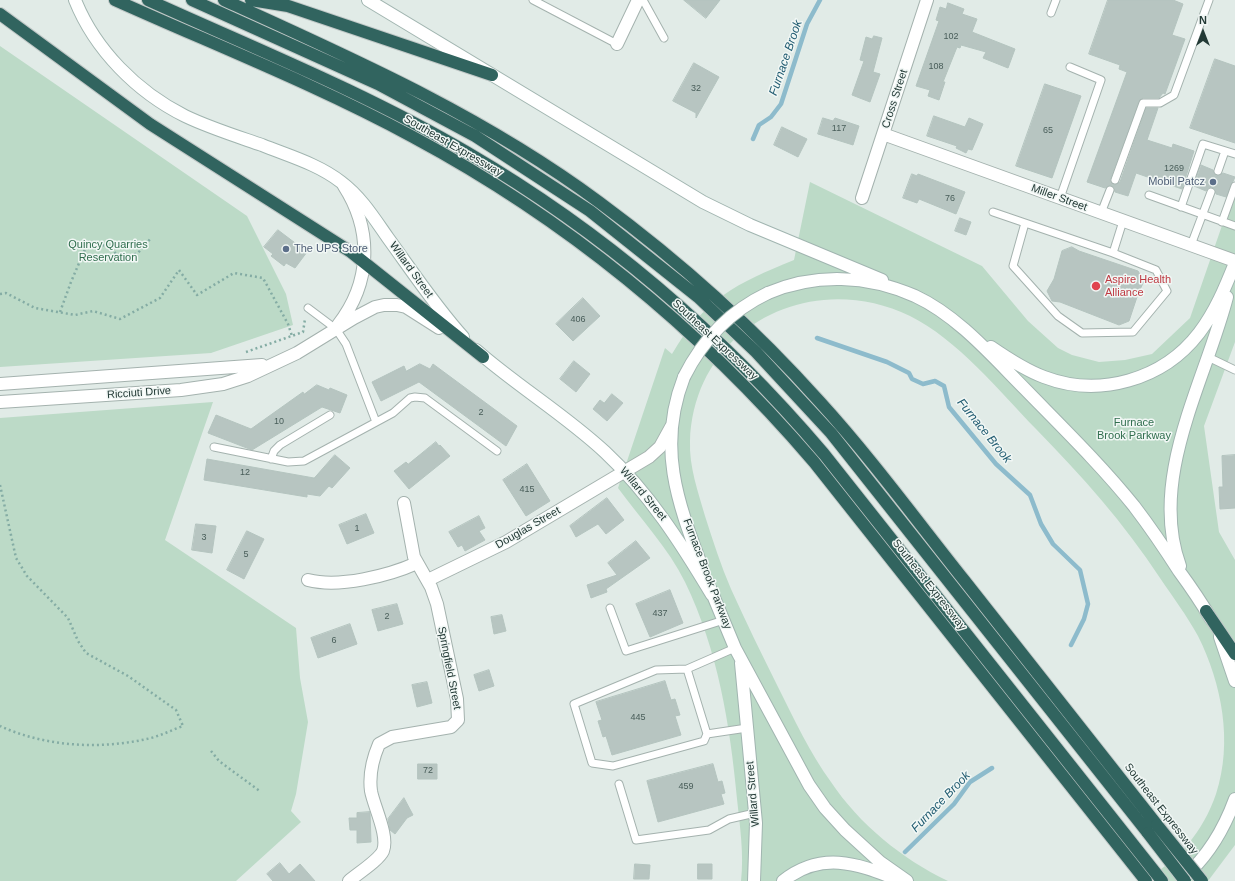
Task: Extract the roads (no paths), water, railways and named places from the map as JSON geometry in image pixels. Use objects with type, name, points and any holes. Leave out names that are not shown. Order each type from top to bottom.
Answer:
[{"type":"highway","name":"Southeast Expressway","points":[[115,0],[341,101],[443,154],[508,192],[552,222],[660,306],[720,362],[800,446],[1146,881]]},
{"type":"highway","points":[[148,0],[346,89],[456,146],[515,182],[560,212],[627,262],[668,297],[710,334],[769,392],[814,443],[1162,881]]},
{"type":"highway","points":[[192,0],[378,84],[475,136],[590,211],[698,297],[756,352],[831,433],[1185,881]]},
{"type":"highway","name":"Southeast Expressway","points":[[224,0],[384,73],[482,125],[598,201],[662,251],[706,288],[765,343],[840,425],[1202,881]]},
{"type":"highway","points":[[251,0],[288,6],[492,75]]},
{"type":"highway","points":[[0,14],[150,124],[364,262],[483,357]]},
{"type":"highway","points":[[1206,611],[1235,654]]},
{"type":"main road","name":"Willard Street","points":[[75,0],[92,32],[109,57],[127,76],[160,101],[199,122],[309,163],[341,182],[367,208],[450,322],[483,357],[580,431],[625,472],[662,517],[712,595]]},
{"type":"main road","points":[[368,0],[708,205],[750,225],[876,277],[916,297]]},
{"type":"main road","points":[[617,44],[638,0]]},
{"type":"main road","name":"Cross Street","points":[[862,198],[927,0]]},
{"type":"main road","name":"Miller Street","points":[[883,134],[1190,245],[1235,263]]},
{"type":"main road","name":"Ricciuti Drive","points":[[336,328],[352,303],[364,262],[365,243],[361,223],[350,196],[341,182]]},
{"type":"main road","name":"Furnace Brook Parkway","points":[[907,881],[858,842],[821,802],[800,770],[735,648],[712,595],[695,550],[675,485],[670,453],[671,428],[676,400],[684,377],[698,353],[716,330],[736,312],[768,293],[804,282],[842,278],[880,284],[916,297],[928,303],[967,332],[1032,372],[1056,381],[1092,386],[1128,381],[1162,368],[1179,355],[1194,340],[1214,310],[1235,263]]},
{"type":"main road","name":"Furnace Brook Parkway","points":[[1184,578],[1176,550],[1172,523],[1174,470],[1178,447],[1208,357],[1235,263]]},
{"type":"main road","name":"Ricciuti Drive","points":[[0,402],[211,387],[248,376],[302,350],[336,328],[375,307],[397,305],[415,312],[483,357]]},
{"type":"main road","name":"Furnace Brook Parkway","points":[[967,332],[1073,438],[1117,486],[1146,523],[1206,611],[1222,641],[1235,681]]},
{"type":"main road","name":"Ricciuti Drive","points":[[0,384],[230,369],[273,363]]},
{"type":"main road","name":"Douglas Street","points":[[428,580],[506,542],[625,472],[655,453],[665,441],[671,428]]},
{"type":"main road","name":"Springfield Street","points":[[348,881],[380,855],[384,847],[383,834],[371,790],[373,765],[379,744],[392,737],[451,727],[458,720],[457,699],[437,604],[428,580],[417,563],[410,544],[404,503]]},
{"type":"main road","points":[[308,580],[328,584],[347,582],[404,568],[417,563]]},
{"type":"main road","name":"Willard Street","points":[[742,660],[755,813],[756,850],[754,881]]},
{"type":"main road","points":[[1179,881],[1211,848],[1225,823],[1235,799]]},
{"type":"main road","points":[[783,881],[806,867],[827,862],[838,862],[862,866],[901,881]]},
{"type":"lane","points":[[533,0],[617,44]]},
{"type":"lane","points":[[643,0],[664,38]]},
{"type":"lane","points":[[1051,13],[1056,0]]},
{"type":"lane","points":[[1114,180],[1143,103],[1160,103],[1174,94],[1209,0]]},
{"type":"lane","points":[[1060,198],[1101,80],[1070,67]]},
{"type":"lane","points":[[1181,207],[1204,144],[1235,154]]},
{"type":"lane","points":[[1218,172],[1225,151]]},
{"type":"lane","points":[[1222,222],[1235,186]]},
{"type":"lane","points":[[1101,213],[1110,190]]},
{"type":"lane","points":[[1190,245],[1211,192]]},
{"type":"lane","points":[[1149,195],[1235,226]]},
{"type":"lane","points":[[993,212],[1113,253],[1156,270],[1167,291],[1133,332],[1082,333],[1058,316],[1013,266],[1025,223]]},
{"type":"lane","points":[[1113,253],[1123,221]]},
{"type":"lane","points":[[308,308],[336,328],[351,354],[376,422]]},
{"type":"lane","points":[[1208,357],[1235,370]]},
{"type":"lane","points":[[214,447],[292,463],[304,461],[393,413],[410,398],[420,397],[425,398],[497,450]]},
{"type":"lane","points":[[271,459],[276,448],[330,415]]},
{"type":"lane","points":[[610,608],[626,651],[724,620]]},
{"type":"lane","points":[[687,669],[707,734],[704,741],[613,766],[592,762],[574,704],[656,670],[687,669],[735,648]]},
{"type":"lane","points":[[707,734],[747,728]]},
{"type":"lane","points":[[619,784],[636,840],[709,830],[729,819],[755,813]]},
{"type":"waterway","name":"Furnace Brook","points":[[753,139],[759,125],[771,117],[781,104],[807,24],[820,0]]},
{"type":"waterway","name":"Furnace Brook","points":[[817,338],[887,362],[909,373],[912,379],[923,384],[935,381],[944,386],[949,407],[996,464],[1030,495],[1041,524],[1053,544],[1080,570],[1088,604],[1084,619],[1071,645]]},
{"type":"waterway","name":"Furnace Brook","points":[[905,852],[954,804],[970,782],[992,768]]},
{"type":"place","name":"Mobil Patcz","points":[[1213,182]]},
{"type":"place","name":"The UPS Store","points":[[286,249]]},
{"type":"place","name":"Aspire Health Alliance","points":[[1096,286]]},
{"type":"park label","name":"Quincy Quarries Reservation","points":[[108,251]]}]
